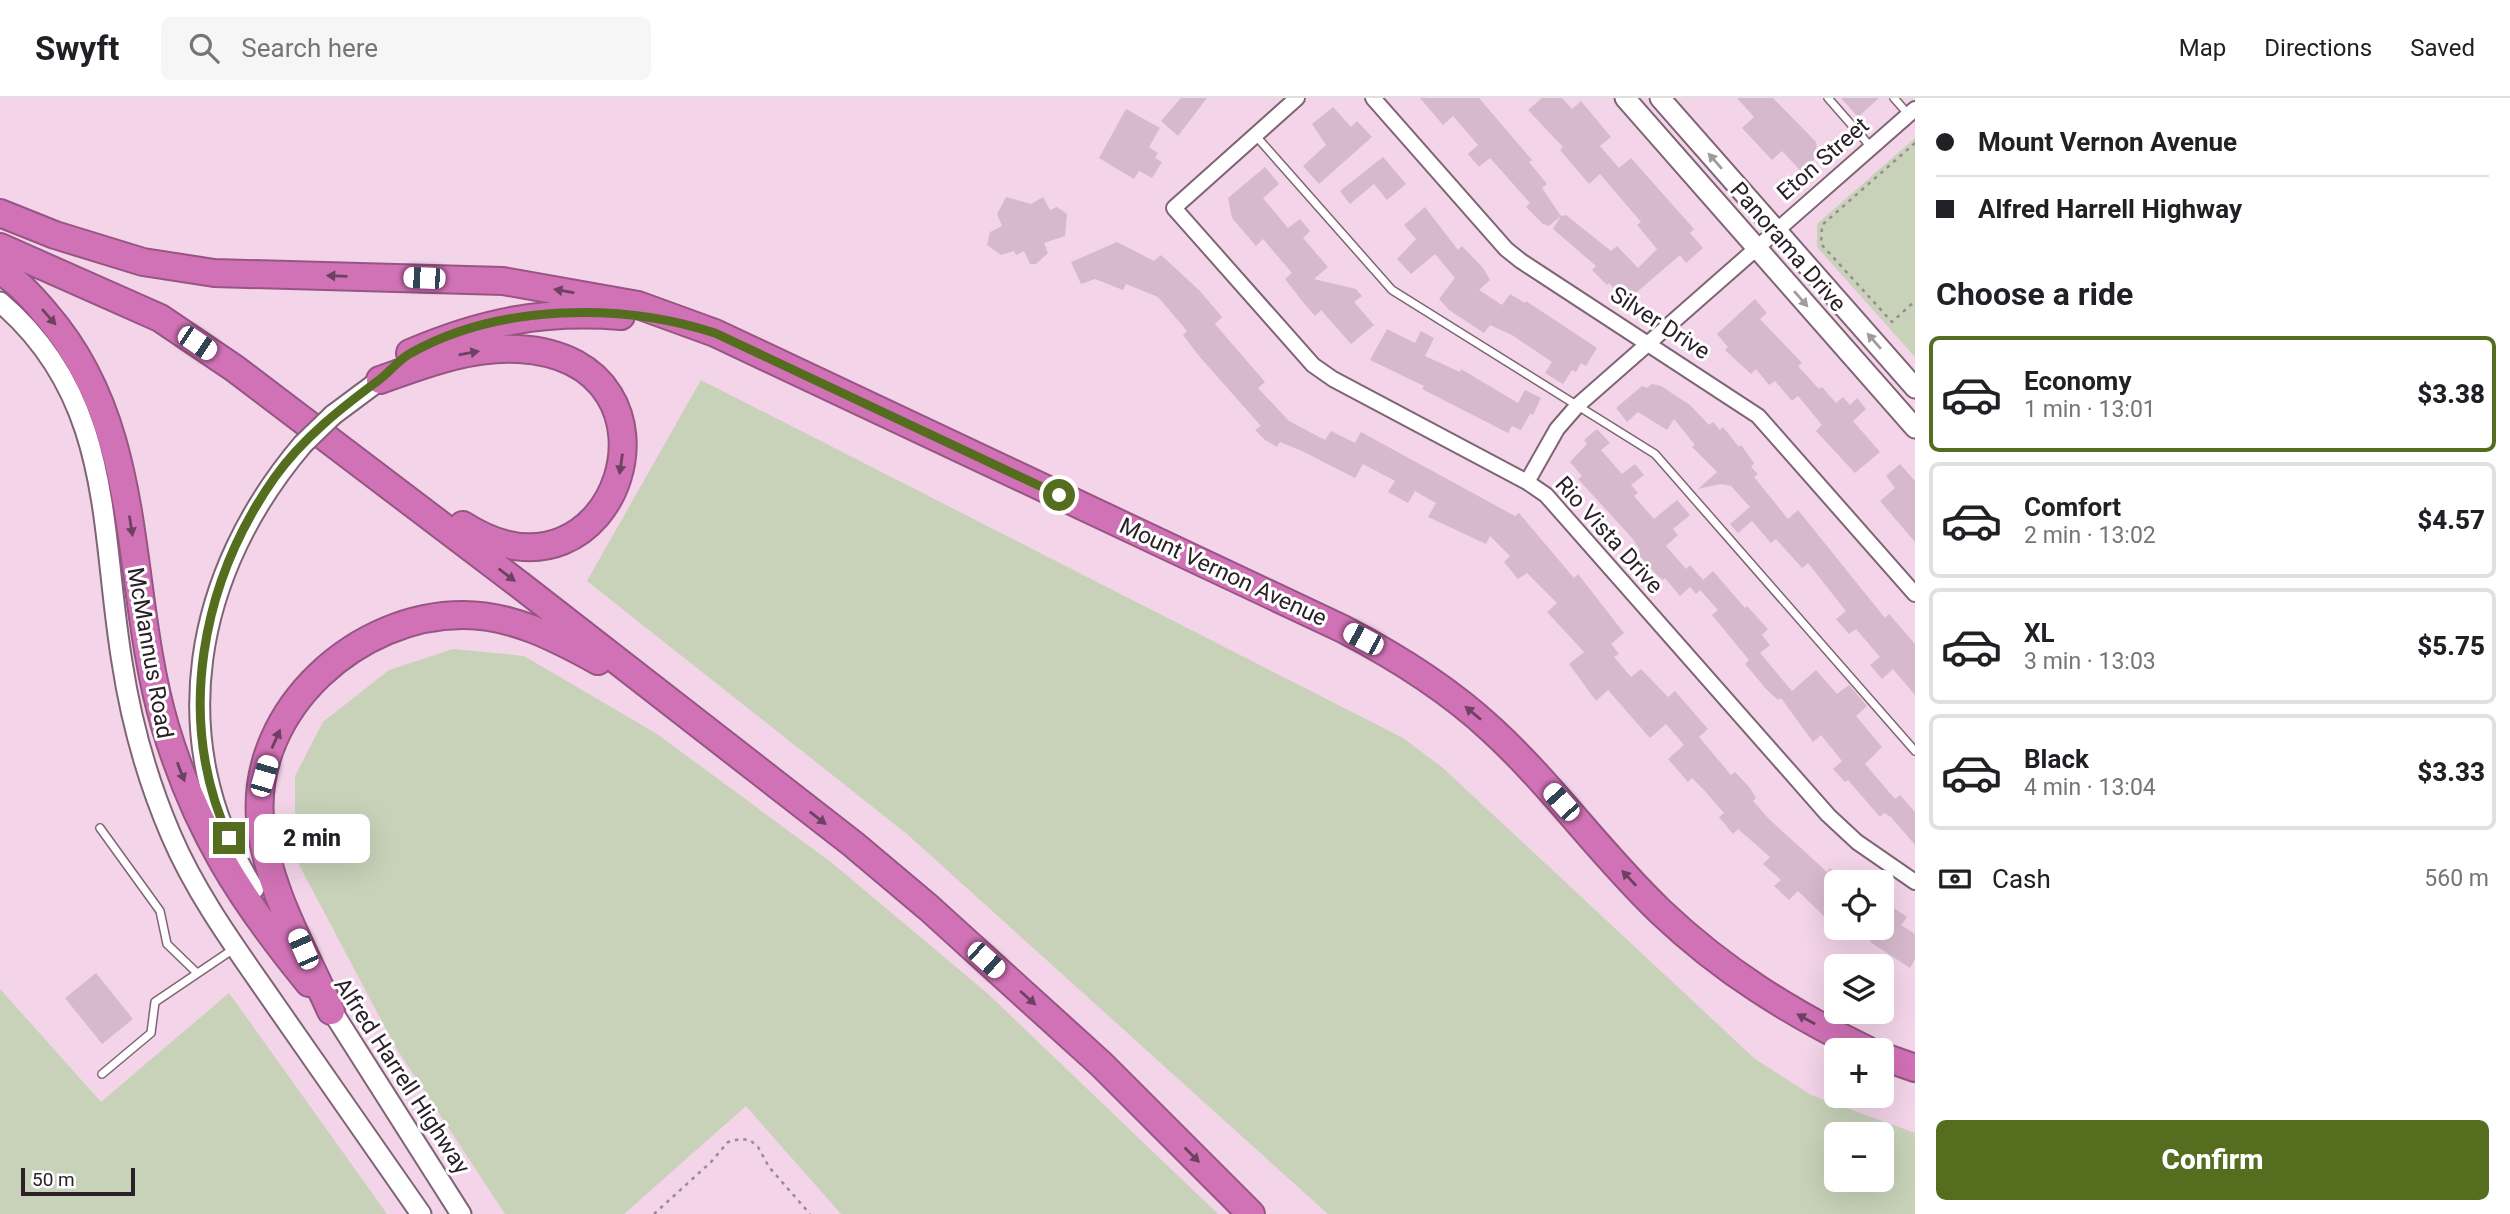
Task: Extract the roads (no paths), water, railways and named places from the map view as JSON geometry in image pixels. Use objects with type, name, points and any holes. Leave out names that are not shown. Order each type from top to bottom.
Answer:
[{"type":"highway","points":[[0,213],[97,249],[143,261],[214,273],[503,281],[638,305],[677,320]]},
{"type":"highway","points":[[0,223],[131,284],[186,315],[465,526],[492,542],[517,547],[563,540],[587,526],[608,503],[622,472],[624,447],[617,411],[602,384],[584,368],[565,358],[537,352],[519,349],[484,350],[452,356],[380,380]]},
{"type":"highway","points":[[0,247],[160,318],[234,368],[520,585],[929,908],[1101,1064],[1251,1214]]},
{"type":"highway","points":[[0,271],[12,277],[72,345],[88,373],[110,424],[124,482],[154,677],[181,773],[204,827],[234,884],[257,920],[331,1011]]},
{"type":"highway","points":[[380,380],[409,354],[472,328],[529,316],[576,313],[677,320]]},
{"type":"highway","name":"Mount Vernon Avenue","points":[[677,320],[715,333],[1343,629],[1416,671],[1491,729],[1644,894],[1693,940],[1769,999],[1844,1038]]},
{"type":"highway","points":[[331,1011],[274,887],[260,815],[264,776],[282,726],[313,681],[357,645],[383,631],[438,615],[498,618],[544,634],[624,675],[764,776]]},
{"type":"highway","points":[[1894,1061],[1915,1068]]},
{"type":"main road","name":"Panorama Drive","points":[[1625,98],[1915,428]]},
{"type":"main road","name":"Panorama Drive","points":[[1660,98],[1915,388]]},
{"type":"main road","name":"McMannus Road","points":[[0,302],[19,318],[44,348],[66,381],[83,418],[99,475],[121,662],[133,721],[151,785],[191,877],[236,948],[421,1214]]},
{"type":"main road","name":"Alfred Harrell Highway","points":[[380,380],[333,415],[303,444],[276,476],[247,520],[222,574],[208,619],[201,664],[200,714],[208,773],[221,821],[244,873],[461,1214]]},
{"type":"street","points":[[1256,136],[1297,98]]},
{"type":"street","name":"Silver Drive","points":[[1373,98],[1506,248],[1758,416],[1915,594]]},
{"type":"street","name":"Eton Street","points":[[1527,482],[1557,429],[1577,406],[1912,112]]},
{"type":"street","name":"Rio Vista Drive","points":[[1256,136],[1174,208],[1313,365],[1333,379],[1527,482],[1546,495],[1828,815],[1857,842],[1915,882]]},
{"type":"lane","points":[[1828,98],[1871,147]]},
{"type":"lane","points":[[1894,98],[1912,112]]},
{"type":"lane","points":[[1256,136],[1392,290],[1655,454],[1915,751]]},
{"type":"lane","points":[[100,828],[160,911],[167,944],[197,973]]},
{"type":"lane","points":[[102,1074],[151,1032],[155,1002],[236,948]]}]
